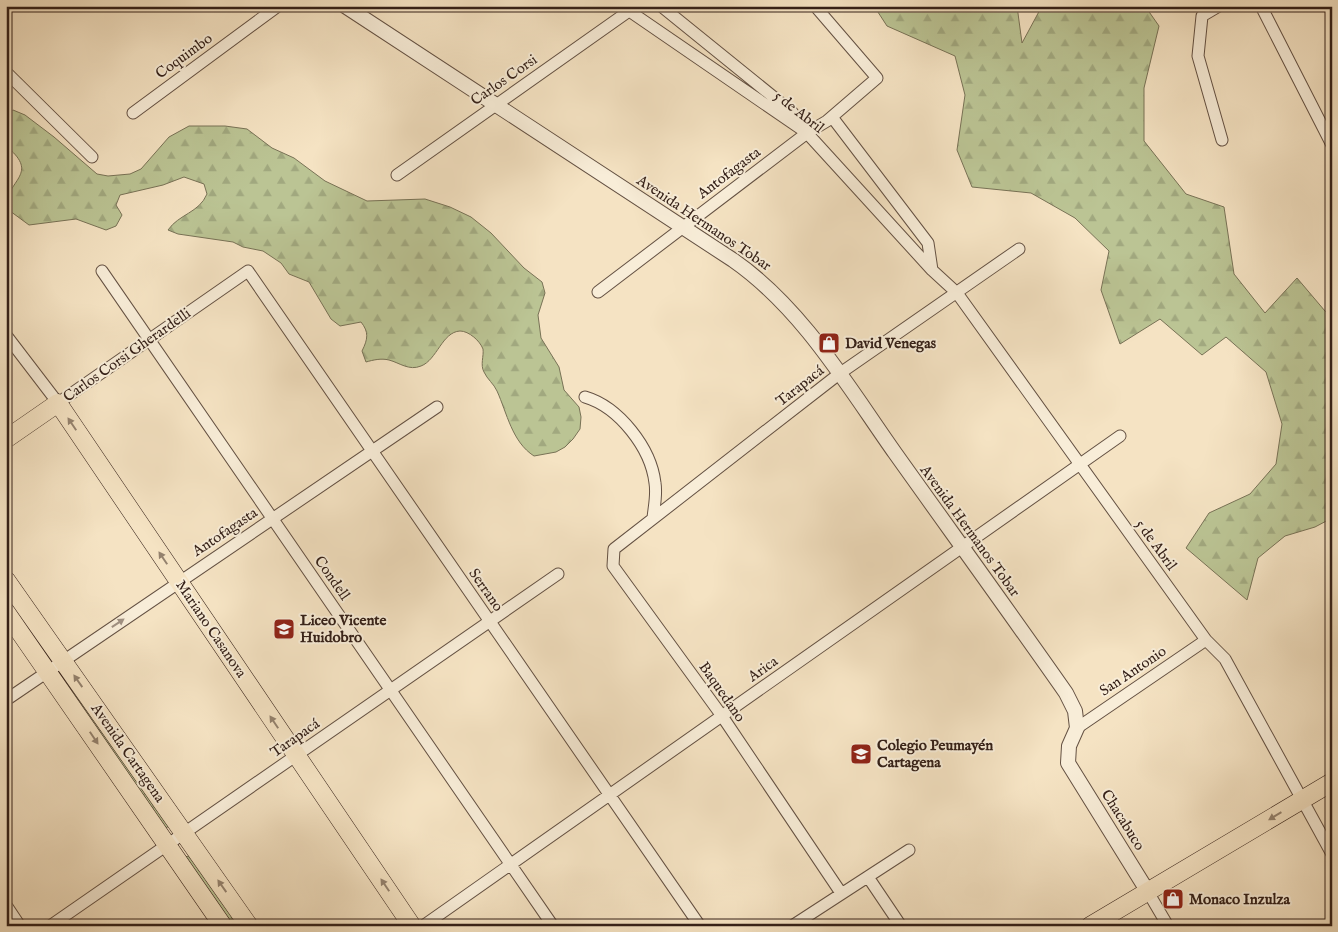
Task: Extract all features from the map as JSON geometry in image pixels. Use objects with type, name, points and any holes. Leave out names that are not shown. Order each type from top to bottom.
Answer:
[{"type":"main road","name":"Carlos Corsi Gherardelli","points":[[6,439],[58,403]]},
{"type":"main road","name":"Mariano Casanova","points":[[58,403],[412,926]]},
{"type":"main road","name":"Avenida Cartagena","points":[[6,580],[185,832],[249,926]]},
{"type":"main road","name":"Avenida Cartagena","points":[[6,612],[223,926]]},
{"type":"main road","points":[[1090,926],[1332,782]]},
{"type":"street","name":"Coquimbo","points":[[133,113],[278,6]]},
{"type":"street","name":"Avenida Hermanos Tobar","points":[[345,6],[683,227],[756,276],[773,292],[792,312],[839,374],[1066,693],[1075,711],[1077,728]]},
{"type":"street","points":[[661,6],[792,112],[807,133]]},
{"type":"street","name":"Antofagasta","points":[[598,292],[807,133],[832,117],[877,78],[814,6]]},
{"type":"street","points":[[1220,6],[1202,16],[1198,56],[1222,140]]},
{"type":"street","points":[[1261,6],[1332,145]]},
{"type":"street","name":"Carlos Corsi","points":[[397,174],[496,104],[625,8]]},
{"type":"street","name":"5 de Abril","points":[[625,8],[807,133],[932,270],[957,293],[1206,640],[1225,659],[1332,854]]},
{"type":"street","points":[[6,72],[92,157]]},
{"type":"street","name":"5 de Abril","points":[[832,117],[928,243],[932,270]]},
{"type":"street","name":"Tarapacá","points":[[653,518],[839,374],[1019,249]]},
{"type":"street","name":"Condell","points":[[102,271],[554,926]]},
{"type":"street","name":"Carlos Corsi Gherardelli","points":[[58,403],[248,271]]},
{"type":"street","name":"Serrano","points":[[248,271],[700,926]]},
{"type":"street","name":"Mariano Casanova","points":[[6,335],[58,403]]},
{"type":"street","points":[[585,397],[596,401],[618,415],[636,438],[649,463],[655,482],[653,518]]},
{"type":"street","name":"Antofagasta","points":[[6,700],[437,408]]},
{"type":"street","name":"Arica","points":[[423,926],[1120,436]]},
{"type":"street","name":"Baquedano","points":[[653,518],[614,549],[613,566],[722,716],[841,893]]},
{"type":"street","name":"Tarapacá","points":[[50,926],[558,574]]},
{"type":"street","name":"San Antonio","points":[[1077,728],[1206,640]]},
{"type":"street","name":"Chacabuco","points":[[1077,728],[1069,746],[1068,762],[1168,926]]},
{"type":"street","points":[[792,926],[909,850]]},
{"type":"street","points":[[868,877],[900,926]]},
{"type":"street","points":[[6,905],[20,926]]},
{"type":"green space","points":[[874,6],[1017,6],[1022,43],[1042,6],[1145,6],[1159,26],[1144,88],[1144,141],[1186,194],[1224,207],[1234,274],[1265,313],[1297,278],[1332,317],[1332,518],[1315,527],[1285,536],[1258,558],[1247,600],[1186,548],[1209,513],[1250,494],[1276,464],[1282,424],[1266,372],[1226,337],[1202,355],[1160,319],[1120,344],[1101,290],[1109,251],[1075,218],[1031,193],[972,187],[957,150],[965,95],[955,56],[887,26]]},
{"type":"green space","points":[[13,110],[25,115],[54,137],[97,174],[108,176],[130,174],[141,169],[169,137],[189,126],[225,126],[247,129],[272,148],[294,158],[325,181],[367,201],[425,199],[450,207],[471,217],[491,233],[524,268],[542,282],[545,293],[538,315],[541,338],[559,367],[564,390],[579,407],[581,417],[580,429],[565,447],[556,452],[534,456],[520,443],[515,435],[497,391],[484,372],[482,366],[482,346],[474,337],[463,331],[449,336],[427,363],[421,366],[412,368],[383,359],[366,362],[362,351],[366,343],[366,332],[361,322],[340,326],[331,319],[309,282],[289,274],[281,263],[263,251],[243,247],[233,242],[178,234],[168,230],[178,220],[194,210],[203,200],[207,194],[204,184],[184,177],[163,185],[120,195],[116,205],[122,215],[116,226],[106,230],[76,219],[29,225],[10,211],[6,202],[22,169],[20,162],[6,146],[6,114]]},
{"type":"green space","points":[[6,589],[53,656],[48,660],[6,601]]},
{"type":"green space","points":[[68,678],[171,824],[165,829],[61,681]]},
{"type":"green space","points":[[192,855],[242,926],[232,926],[185,857]]},
{"type":"place","name":"David Venegas","points":[[829,343]]},
{"type":"place","name":"Liceo Vicente Huidobro","points":[[284,629]]},
{"type":"place","name":"Colegio Peumayén Cartagena","points":[[861,754]]},
{"type":"place","name":"Monaco Inzulza","points":[[1173,899]]}]
